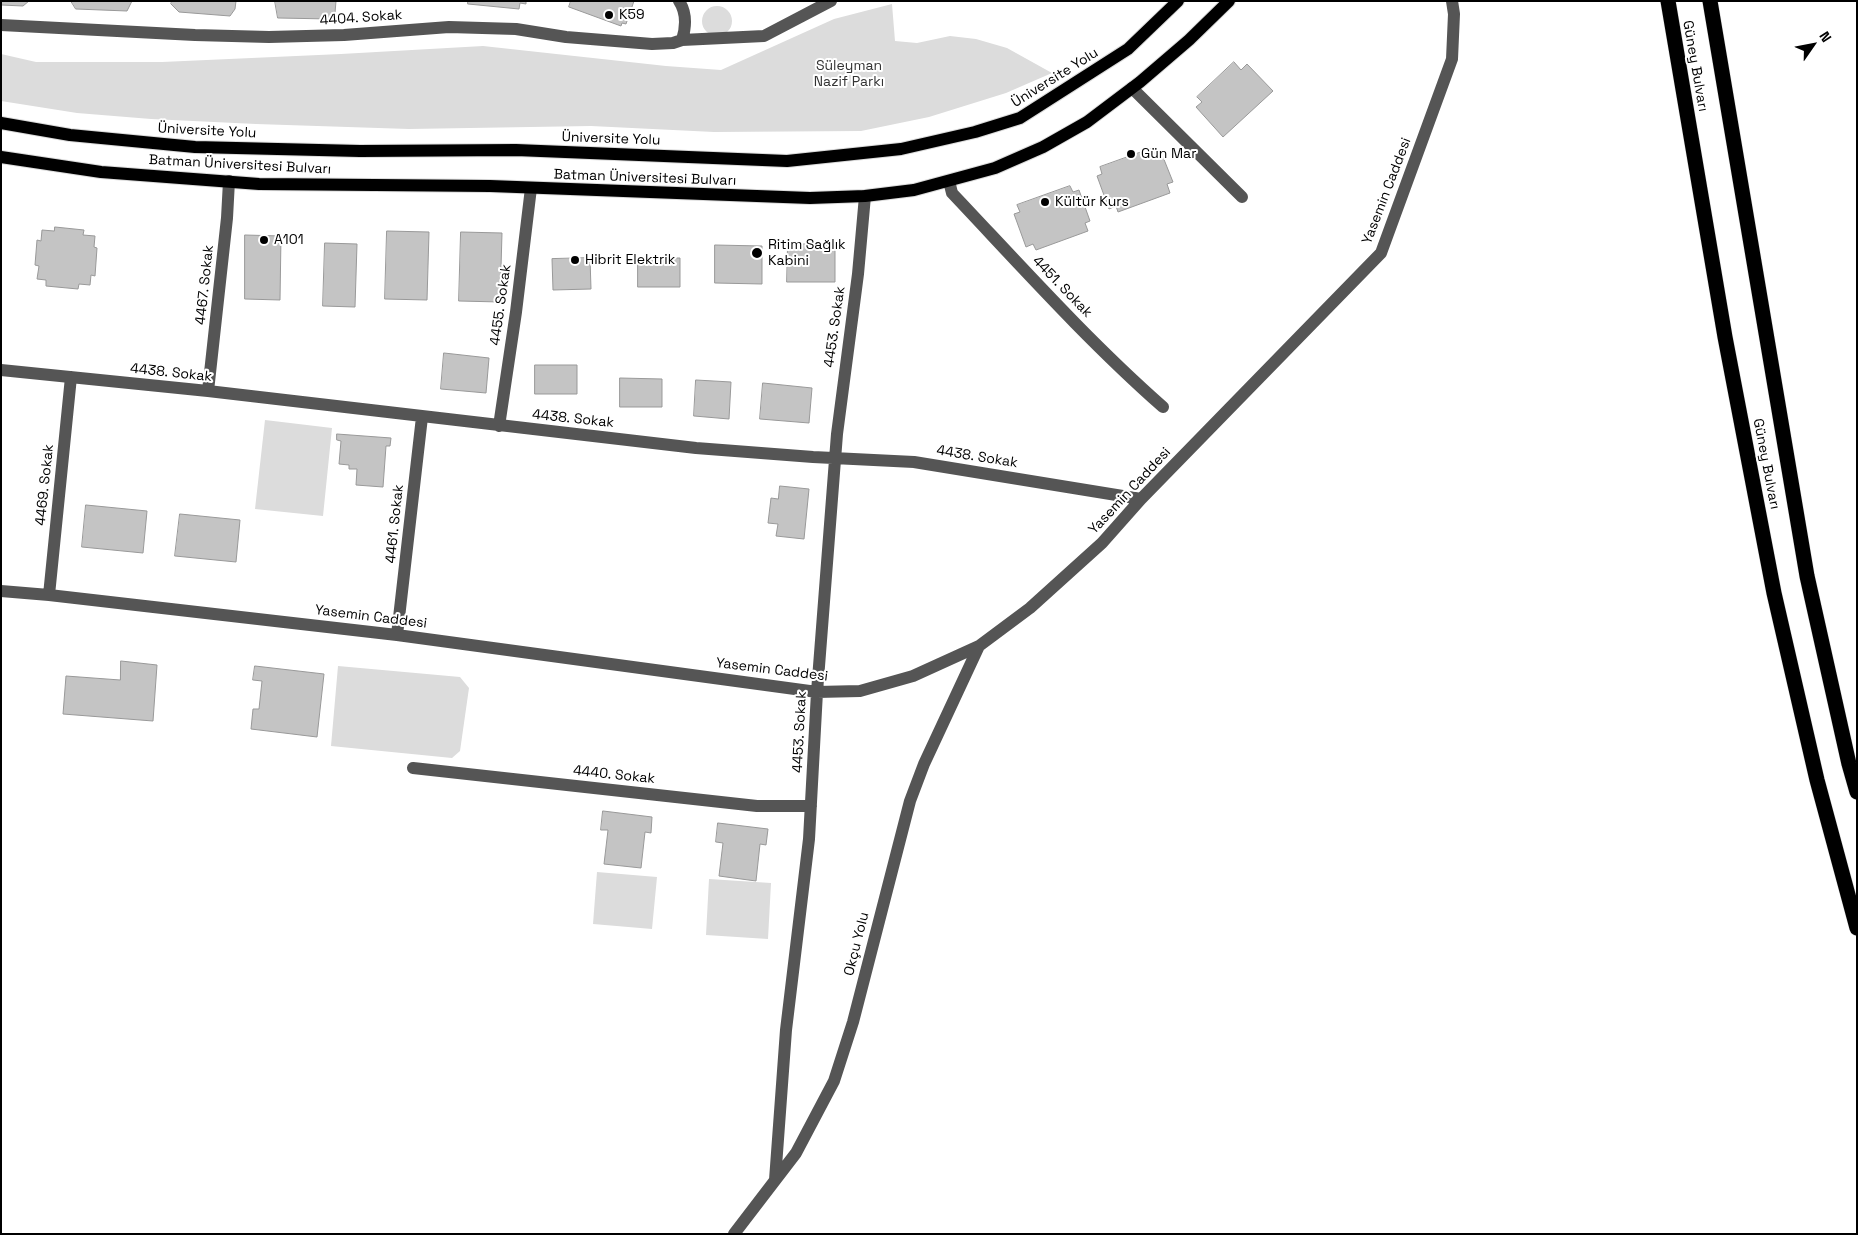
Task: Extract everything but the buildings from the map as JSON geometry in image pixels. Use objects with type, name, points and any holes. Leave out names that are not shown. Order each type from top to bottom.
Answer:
[{"type":"highway","name":"Güney Bulvarı","points":[[1668,1],[1725,337],[1774,593],[1817,780],[1857,928]]},
{"type":"highway","name":"Güney Bulvarı","points":[[1710,1],[1807,576],[1857,792]]},
{"type":"main road","name":"Üniversite Yolu","points":[[1,124],[70,135],[195,147],[360,151],[516,150],[787,161],[901,150],[976,132],[1020,118],[1128,49],[1177,1]]},
{"type":"main road","name":"Batman Üniversitesi Bulvarı","points":[[1,157],[101,172],[279,184],[531,188],[810,198],[865,196],[914,190],[995,168],[1043,147],[1087,122],[1190,40],[1230,1]]},
{"type":"street","points":[[679,1],[684,9],[685,30],[682,40]]},
{"type":"street","name":"4404. Sokak","points":[[1,25],[269,37],[344,36],[448,27],[516,30],[566,37],[673,44],[682,40],[764,36],[831,1]]},
{"type":"street","name":"Yasemin Caddesi","points":[[1,591],[397,635],[817,692],[860,691],[914,676],[979,646],[1030,608],[1102,543],[1141,499],[1380,253],[1452,59],[1454,14],[1452,1]]},
{"type":"street","points":[[1132,88],[1242,197]]},
{"type":"street","name":"4467. Sokak","points":[[208,392],[227,218],[229,181]]},
{"type":"street","name":"4451. Sokak","points":[[949,181],[952,193],[1009,254],[1126,374],[1163,407]]},
{"type":"street","name":"4455. Sokak","points":[[499,426],[516,312],[531,188]]},
{"type":"street","name":"4453. Sokak","points":[[775,1180],[786,1030],[809,839],[817,692],[835,458],[844,373],[858,274],[865,196]]},
{"type":"street","name":"4438. Sokak","points":[[1,370],[696,448],[914,462],[1141,499]]},
{"type":"street","name":"4469. Sokak","points":[[49,595],[71,377]]},
{"type":"street","name":"4461. Sokak","points":[[397,635],[422,417]]},
{"type":"street","name":"Okçu Yolu","points":[[734,1234],[796,1153],[834,1081],[853,1022],[910,801],[924,764],[979,646]]},
{"type":"street","name":"4440. Sokak","points":[[413,768],[757,806],[811,806]]},
{"type":"green space","name":"Süleyman Nazif Parkı","points":[[892,4],[895,41],[917,43],[950,36],[976,39],[1007,48],[1052,73],[1006,93],[929,117],[861,131],[714,132],[591,126],[409,129],[256,124],[77,113],[1,101],[1,54],[36,62],[162,62],[483,46],[666,66],[721,70],[834,19]]},
{"type":"green space","points":[[717,6],[723,7],[731,15],[731,27],[723,35],[717,36],[711,35],[703,27],[702,21],[703,15],[711,7]]},
{"type":"green space","points":[[265,420],[332,428],[323,516],[255,509]]},
{"type":"green space","points":[[338,666],[460,677],[469,688],[460,751],[452,758],[331,746]]},
{"type":"green space","points":[[597,872],[657,877],[652,929],[593,924]]},
{"type":"green space","points":[[709,879],[771,883],[768,939],[706,935]]},
{"type":"place","name":"K59","points":[[609,15]]},
{"type":"place","name":"Gün Mar","points":[[1131,154]]},
{"type":"place","name":"Kültür Kurs","points":[[1045,202]]},
{"type":"place","name":"A101","points":[[264,240]]},
{"type":"place","name":"Ritim Sağlık Kabini","points":[[757,253]]},
{"type":"place","name":"Hibrit Elektrik","points":[[575,260]]}]
